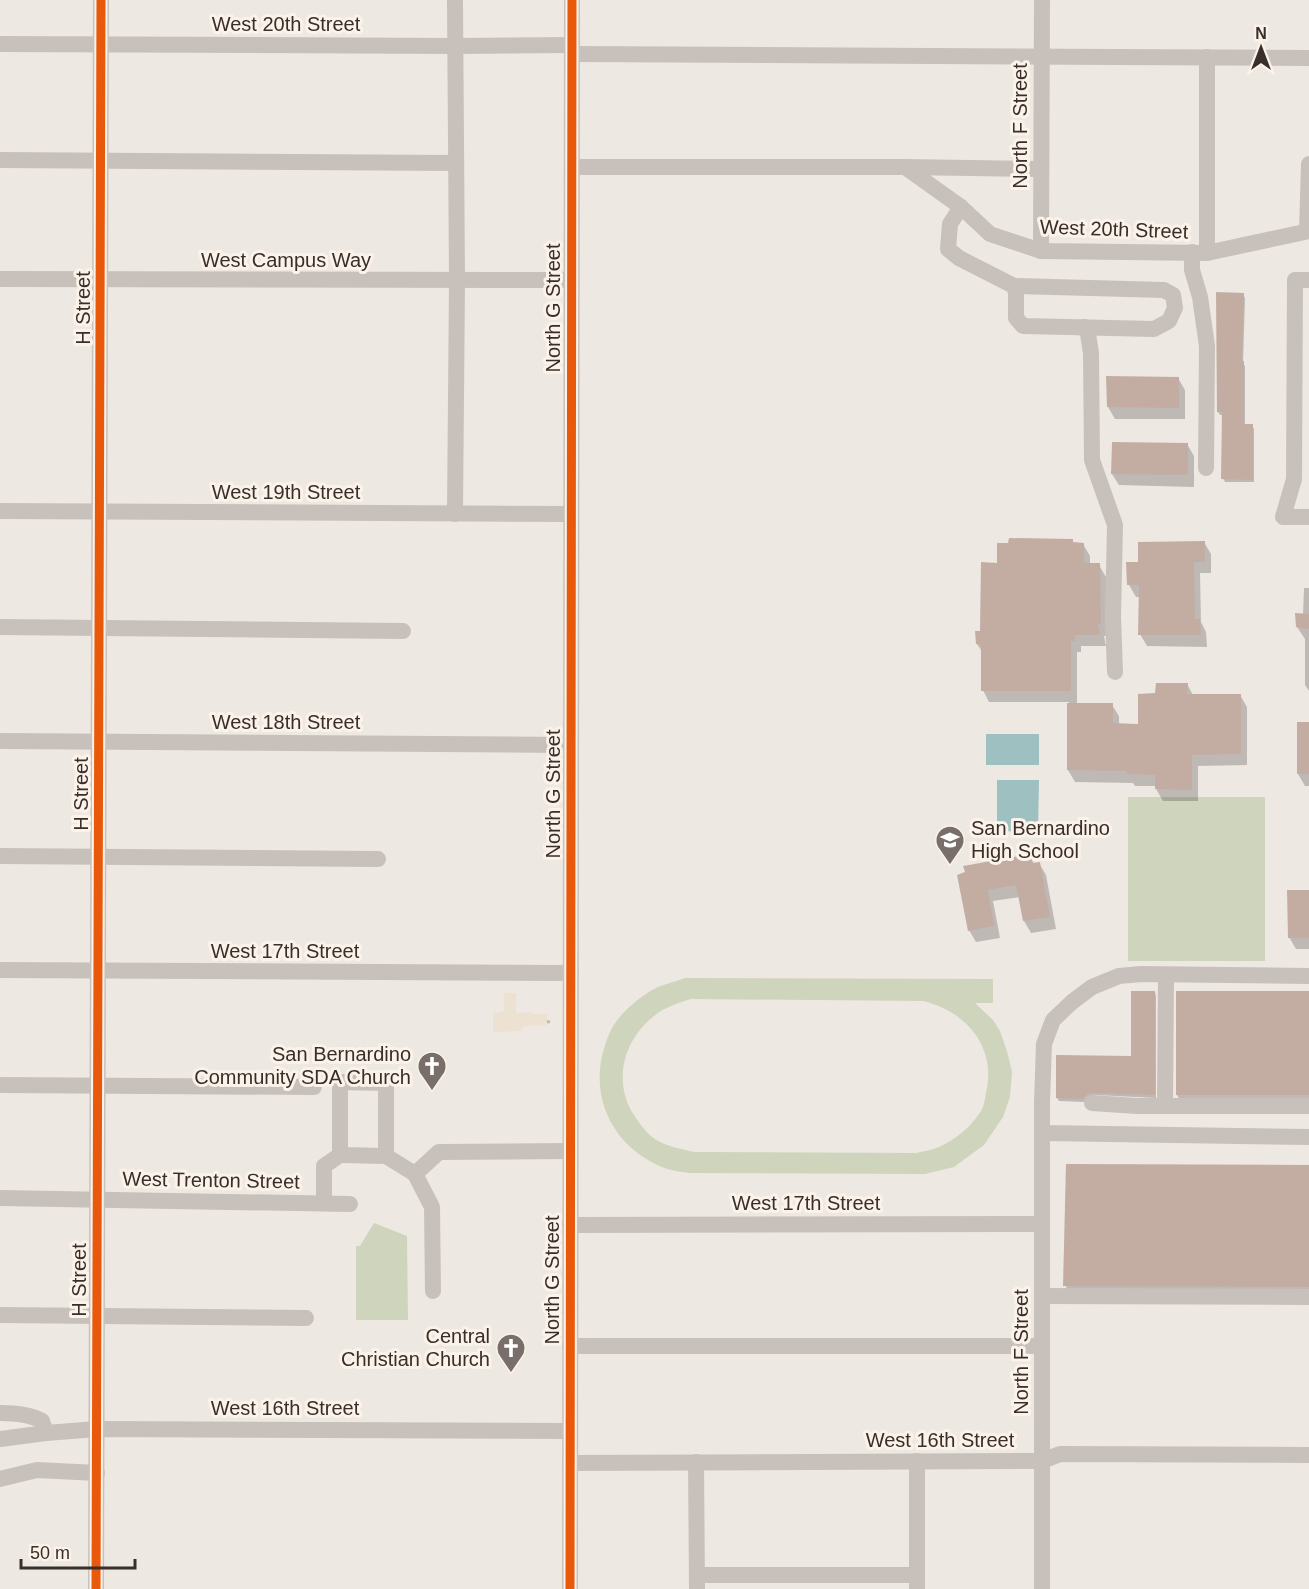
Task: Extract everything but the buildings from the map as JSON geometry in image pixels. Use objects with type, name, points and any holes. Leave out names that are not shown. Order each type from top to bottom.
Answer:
[{"type":"street","name":"H Street","points":[[96,1589],[101,0]]},
{"type":"street","points":[[455,0],[457,281],[455,514]]},
{"type":"street","name":"North G Street","points":[[570,1589],[572,0]]},
{"type":"street","name":"North F Street","points":[[1041,251],[1042,0]]},
{"type":"street","name":"West 20th Street","points":[[0,44],[456,46],[572,50],[1309,58]]},
{"type":"street","points":[[1206,468],[1207,346],[1200,297],[1192,270],[1200,253],[1207,57]]},
{"type":"street","points":[[0,160],[456,163]]},
{"type":"street","points":[[1308,231],[1309,164]]},
{"type":"street","points":[[572,167],[1041,169]]},
{"type":"street","name":"West 20th Street","points":[[905,167],[961,207],[990,234],[1041,251],[1200,253],[1308,231]]},
{"type":"street","points":[[961,207],[950,224],[948,249],[959,258],[1014,286],[1164,290],[1173,295]]},
{"type":"street","name":"West Campus Way","points":[[0,279],[571,280]]},
{"type":"street","points":[[1309,280],[1295,280],[1294,479],[1283,517],[1309,517]]},
{"type":"street","points":[[1173,295],[1196,284]]},
{"type":"street","points":[[1014,286],[1016,318],[1023,326],[1154,328],[1169,321],[1175,308],[1173,295]]},
{"type":"street","points":[[1084,327],[1089,334],[1091,353],[1092,460],[1115,525],[1113,617],[1115,672]]},
{"type":"street","name":"West 19th Street","points":[[0,512],[571,514]]},
{"type":"street","points":[[0,627],[403,631]]},
{"type":"street","name":"West 18th Street","points":[[0,741],[571,745]]},
{"type":"street","points":[[0,856],[378,859]]},
{"type":"street","name":"West 17th Street","points":[[0,970],[570,973]]},
{"type":"street","name":"North F Street","points":[[1042,1589],[1042,1133],[1044,1044],[1053,1020],[1092,987],[1119,976],[1141,974],[1309,976]]},
{"type":"street","points":[[1165,1106],[1166,975]]},
{"type":"street","points":[[340,1155],[340,1082],[386,1083],[386,1156]]},
{"type":"street","points":[[0,1085],[314,1087]]},
{"type":"street","points":[[1092,1103],[1137,1106],[1309,1106]]},
{"type":"street","points":[[1042,1133],[1309,1137]]},
{"type":"street","points":[[416,1174],[439,1152],[570,1151]]},
{"type":"street","points":[[324,1203],[324,1166],[340,1155],[386,1156],[416,1174],[432,1207],[433,1291]]},
{"type":"street","name":"West Trenton Street","points":[[0,1198],[350,1203]]},
{"type":"street","name":"West 17th Street","points":[[570,1225],[1042,1224]]},
{"type":"street","points":[[1042,1296],[1309,1297]]},
{"type":"street","points":[[0,1315],[306,1318]]},
{"type":"street","points":[[570,1346],[1042,1346]]},
{"type":"street","points":[[0,1413],[36,1418],[42,1421],[46,1433]]},
{"type":"street","name":"West 16th Street","points":[[0,1439],[97,1429],[570,1431]]},
{"type":"street","name":"West 16th Street","points":[[570,1463],[1042,1461],[1060,1454],[1309,1455]]},
{"type":"street","points":[[696,1462],[697,1582],[917,1582],[917,1461]]},
{"type":"street","points":[[0,1479],[37,1470],[97,1473]]},
{"type":"path","points":[[547,1022],[552,1021]]},
{"type":"green space","points":[[1128,797],[1265,797],[1265,961],[1128,961]]},
{"type":"green space","points":[[685,978],[993,979],[993,1003],[975,1003],[993,1020],[1000,1031],[1007,1051],[1012,1072],[1010,1097],[1003,1117],[984,1145],[954,1167],[925,1174],[690,1173],[667,1169],[635,1151],[612,1125],[605,1109],[600,1075],[606,1043],[620,1017],[649,992]],"holes":[[[691,999],[923,1001],[939,1006],[965,1022],[982,1046],[987,1061],[988,1076],[981,1111],[963,1132],[936,1148],[916,1153],[694,1152],[662,1143],[649,1134],[636,1118],[624,1092],[624,1064],[634,1038],[643,1026],[658,1013]]]},
{"type":"green space","points":[[374,1223],[407,1236],[408,1320],[356,1320],[356,1246],[360,1246]]},
{"type":"shaded area","points":[[504,993],[516,993],[516,1013],[547,1014],[547,1025],[527,1026],[523,1027],[522,1031],[493,1032],[493,1013],[504,1011]]},
{"type":"water","points":[[986,734],[1039,734],[1039,765],[986,765]]},
{"type":"water","points":[[997,780],[1039,780],[1038,832],[993,831],[993,822],[997,822]]},
{"type":"cycle path","points":[[96,1589],[101,0]]},
{"type":"cycle path","points":[[570,1589],[572,0]]},
{"type":"place","name":"San Bernardino High School","points":[[950,866]]},
{"type":"place","name":"San Bernardino Community SDA Church","points":[[432,1092]]},
{"type":"place","name":"Central Christian Church","points":[[511,1374]]}]
